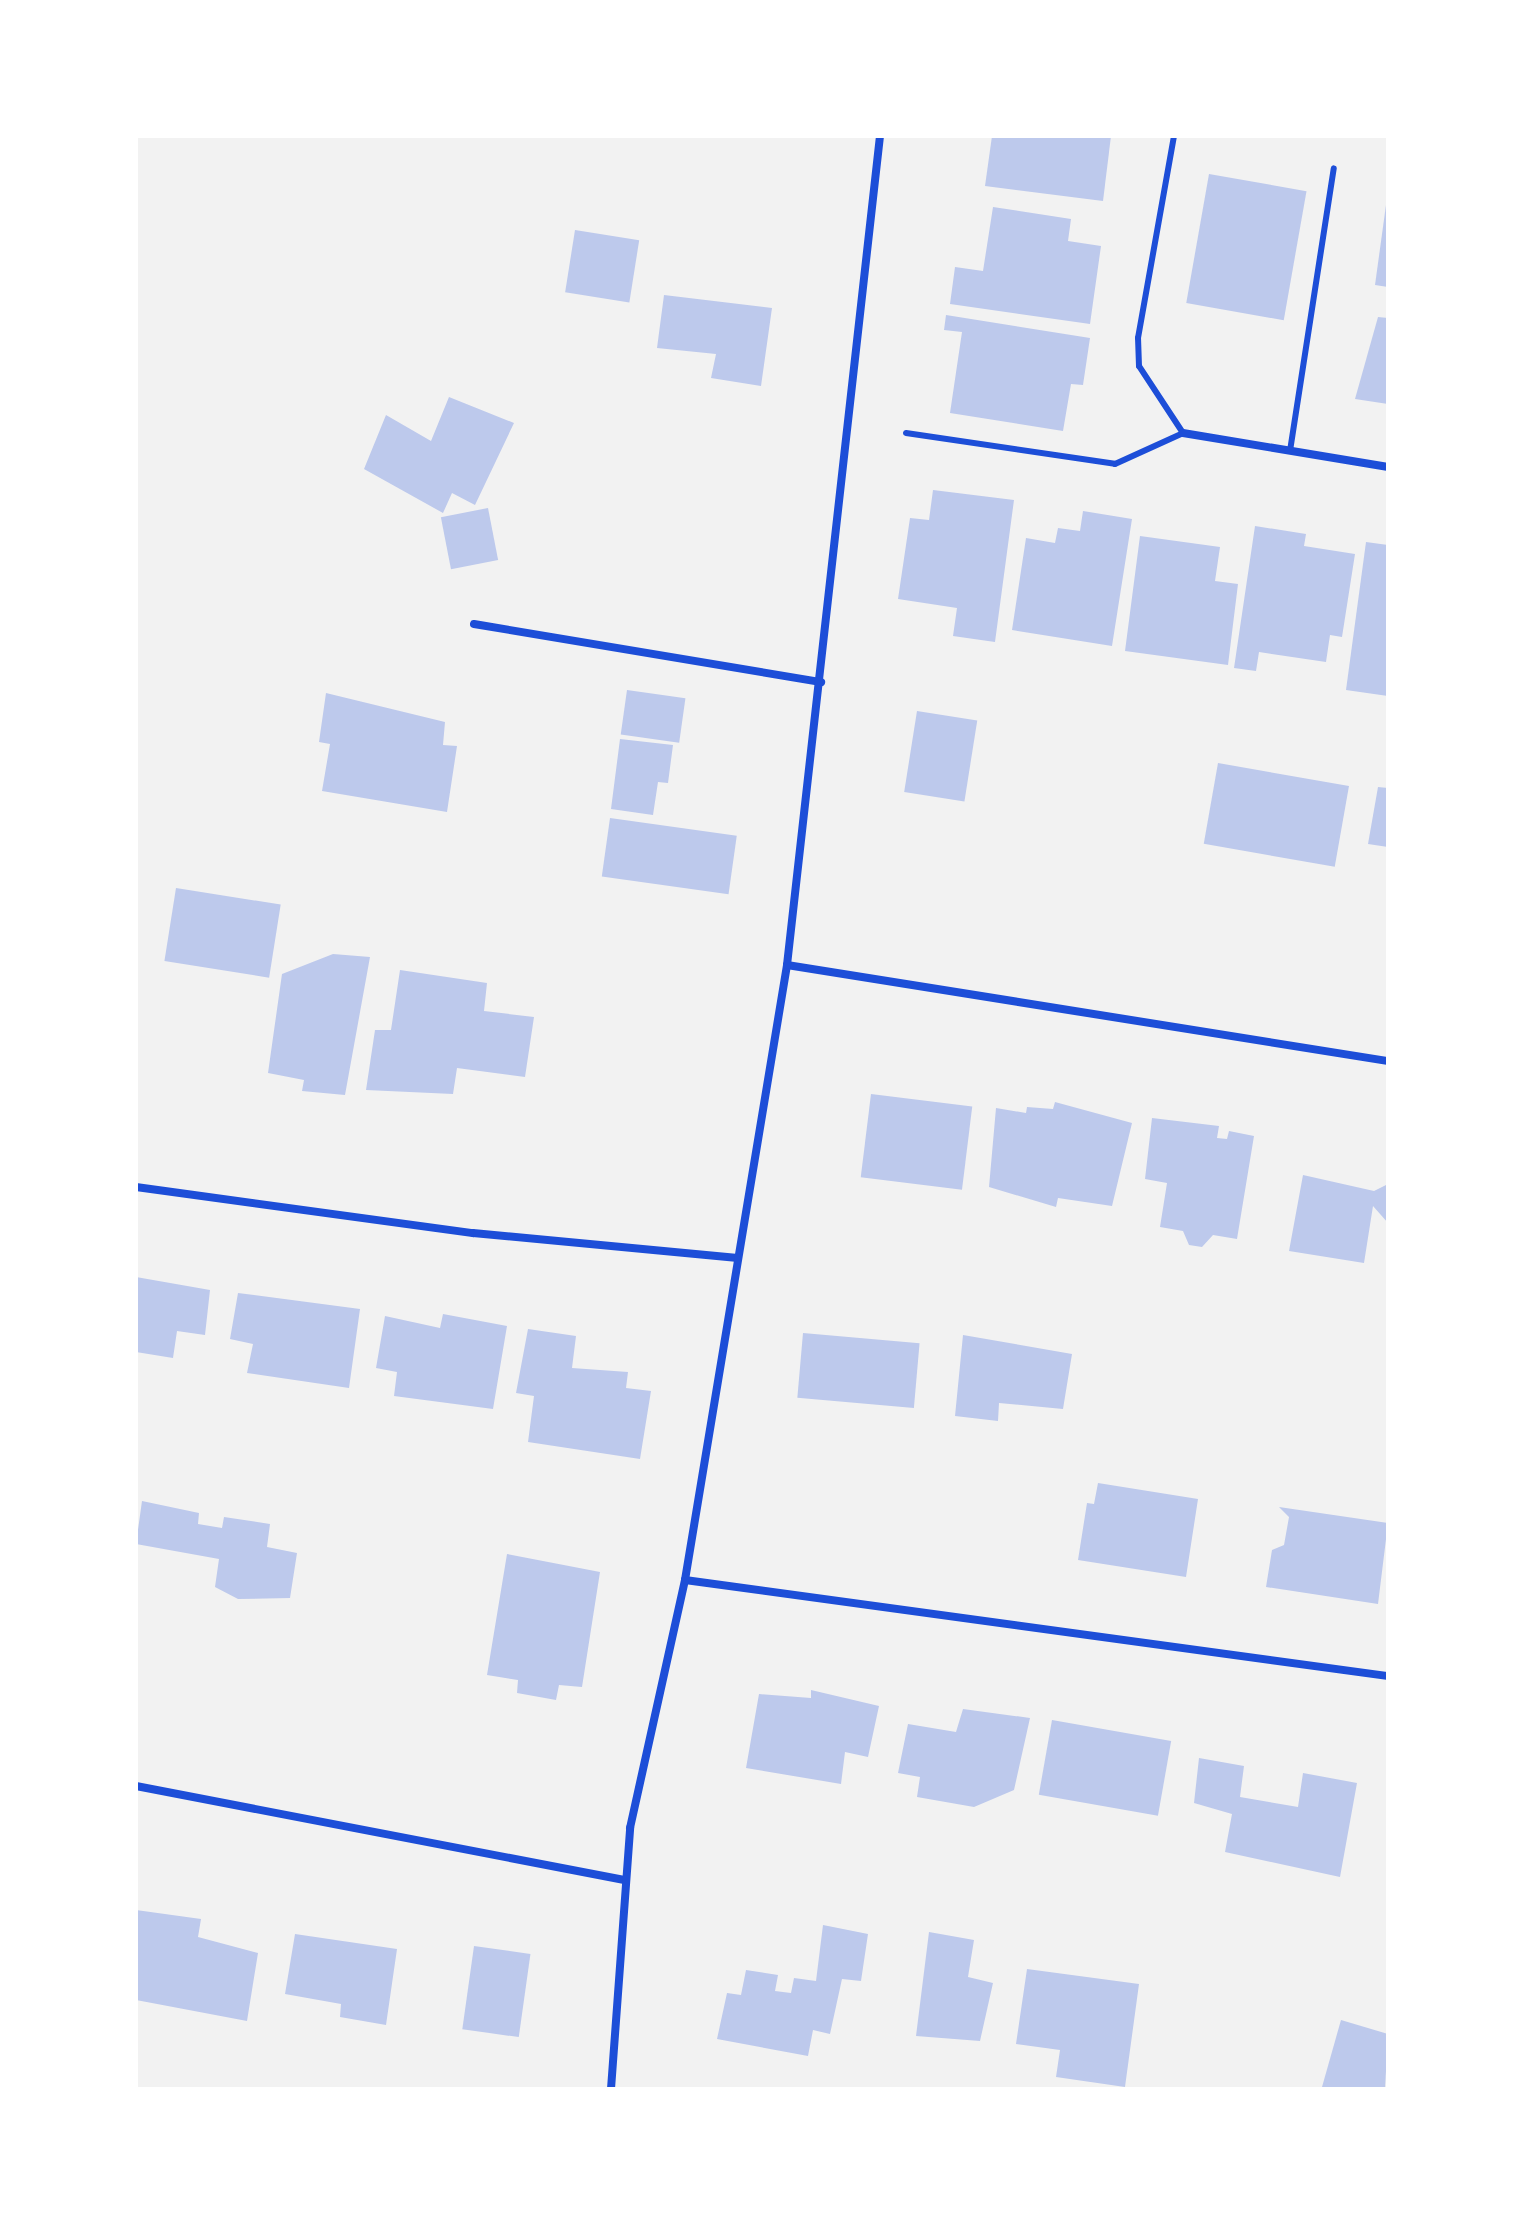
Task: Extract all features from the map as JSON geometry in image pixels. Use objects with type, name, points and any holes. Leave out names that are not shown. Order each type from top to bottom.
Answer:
[{"type":"street","points":[[611,2089],[625,1974],[623,1880],[685,1580],[787,965],[880,136]]},
{"type":"street","points":[[1183,433],[1388,467]]},
{"type":"street","points":[[474,624],[821,682]]},
{"type":"street","points":[[787,965],[1388,1061]]},
{"type":"street","points":[[136,1187],[473,1233],[738,1258]]},
{"type":"street","points":[[685,1580],[1388,1676]]},
{"type":"street","points":[[136,1786],[623,1880]]},
{"type":"lane","points":[[906,433],[1115,464],[1183,433],[1139,366],[1138,338],[1174,136]]},
{"type":"lane","points":[[1290,451],[1334,168]]},
{"type":"building","points":[[992,136],[1111,136],[1103,201],[985,186]]},
{"type":"building","points":[[1209,174],[1306,191],[1284,320],[1186,303]]},
{"type":"building","points":[[1388,206],[1388,287],[1375,285]]},
{"type":"building","points":[[993,207],[1071,219],[1068,241],[1101,246],[1090,324],[950,304],[955,267],[983,271]]},
{"type":"building","points":[[575,230],[639,240],[629,302],[565,292]]},
{"type":"building","points":[[664,295],[772,308],[761,386],[711,378],[716,354],[657,348]]},
{"type":"building","points":[[946,315],[1090,338],[1083,385],[1071,384],[1063,431],[950,413],[962,332],[944,330]]},
{"type":"building","points":[[1378,317],[1388,318],[1388,404],[1355,399]]},
{"type":"building","points":[[449,397],[514,423],[475,505],[452,493],[443,513],[364,469],[386,415],[431,441]]},
{"type":"building","points":[[933,490],[1014,500],[995,642],[953,636],[957,608],[898,599],[910,518],[929,520]]},
{"type":"building","points":[[488,508],[498,560],[451,569],[441,517]]},
{"type":"building","points":[[1083,511],[1132,519],[1112,646],[1012,630],[1026,538],[1055,543],[1058,528],[1080,531]]},
{"type":"building","points":[[1255,526],[1306,534],[1304,546],[1355,554],[1342,637],[1330,635],[1326,662],[1259,652],[1256,671],[1234,668]]},
{"type":"building","points":[[1140,536],[1220,547],[1215,581],[1238,584],[1228,665],[1125,651]]},
{"type":"building","points":[[1366,542],[1388,545],[1388,696],[1346,690]]},
{"type":"building","points":[[627,690],[685,698],[679,743],[621,735]]},
{"type":"building","points":[[326,693],[445,722],[443,745],[457,746],[447,812],[322,791],[330,744],[319,742]]},
{"type":"building","points":[[917,711],[977,721],[964,802],[904,792]]},
{"type":"building","points":[[620,739],[673,745],[668,783],[658,782],[653,815],[611,809]]},
{"type":"building","points":[[1218,763],[1349,786],[1335,867],[1204,844]]},
{"type":"building","points":[[1378,787],[1388,788],[1388,847],[1368,844]]},
{"type":"building","points":[[610,818],[737,836],[729,894],[602,876]]},
{"type":"building","points":[[176,888],[281,905],[269,978],[164,961]]},
{"type":"building","points":[[333,954],[370,957],[345,1095],[302,1091],[304,1080],[268,1073],[282,974]]},
{"type":"building","points":[[400,970],[487,983],[484,1011],[534,1017],[525,1077],[457,1068],[453,1094],[366,1090],[375,1030],[391,1030]]},
{"type":"building","points":[[871,1094],[972,1106],[962,1190],[861,1177]]},
{"type":"building","points":[[1055,1102],[1132,1123],[1112,1206],[1058,1198],[1056,1207],[989,1187],[996,1108],[1026,1113],[1027,1107],[1053,1109]]},
{"type":"building","points":[[1152,1118],[1219,1126],[1217,1138],[1227,1139],[1229,1131],[1254,1136],[1237,1239],[1213,1235],[1202,1247],[1189,1245],[1183,1231],[1160,1227],[1167,1183],[1145,1179]]},
{"type":"building","points":[[1303,1175],[1374,1191],[1388,1184],[1388,1223],[1373,1206],[1364,1263],[1289,1251]]},
{"type":"building","points":[[136,1277],[210,1290],[205,1335],[177,1331],[173,1358],[136,1352]]},
{"type":"building","points":[[238,1293],[360,1309],[349,1388],[247,1373],[253,1344],[230,1339]]},
{"type":"building","points":[[443,1314],[507,1326],[493,1409],[394,1396],[397,1372],[376,1368],[385,1316],[440,1328]]},
{"type":"building","points":[[528,1329],[576,1336],[572,1368],[628,1372],[626,1388],[651,1391],[640,1459],[528,1442],[534,1396],[516,1393]]},
{"type":"building","points":[[803,1333],[920,1343],[914,1408],[797,1398]]},
{"type":"building","points":[[963,1335],[1072,1354],[1063,1409],[999,1403],[998,1421],[955,1416]]},
{"type":"building","points":[[1098,1483],[1198,1499],[1186,1577],[1078,1560],[1087,1503],[1094,1504]]},
{"type":"building","points":[[142,1501],[199,1513],[198,1524],[222,1528],[224,1517],[270,1524],[267,1547],[297,1553],[290,1598],[238,1599],[215,1587],[219,1559],[136,1544]]},
{"type":"building","points":[[1279,1507],[1388,1523],[1378,1604],[1266,1587],[1272,1550],[1284,1545],[1289,1517]]},
{"type":"building","points":[[507,1554],[600,1572],[582,1687],[559,1685],[556,1700],[517,1693],[518,1680],[487,1675]]},
{"type":"building","points":[[811,1690],[879,1706],[868,1757],[845,1752],[841,1784],[746,1768],[759,1694],[811,1698]]},
{"type":"building","points":[[963,1709],[1030,1718],[1014,1790],[974,1807],[917,1797],[920,1777],[898,1773],[908,1724],[956,1732]]},
{"type":"building","points":[[1052,1720],[1171,1741],[1158,1816],[1039,1795]]},
{"type":"building","points":[[1199,1758],[1244,1766],[1240,1797],[1298,1807],[1303,1773],[1357,1783],[1340,1877],[1225,1852],[1232,1814],[1194,1803]]},
{"type":"building","points":[[136,1910],[201,1919],[198,1937],[258,1953],[247,2021],[136,2000]]},
{"type":"building","points":[[823,1925],[868,1934],[861,1981],[842,1979],[830,2034],[813,2030],[808,2056],[717,2039],[727,1993],[741,1995],[746,1970],[778,1975],[775,1991],[791,1993],[794,1978],[816,1981]]},
{"type":"building","points":[[929,1932],[974,1940],[968,1977],[993,1983],[980,2041],[916,2036]]},
{"type":"building","points":[[295,1934],[397,1949],[386,2025],[340,2017],[341,2004],[285,1994]]},
{"type":"building","points":[[474,1946],[530,1954],[519,2037],[462,2029]]},
{"type":"building","points":[[1027,1969],[1139,1984],[1125,2087],[1056,2077],[1060,2050],[1016,2044]]},
{"type":"building","points":[[1341,2020],[1388,2034],[1385,2089],[1322,2087]]}]
